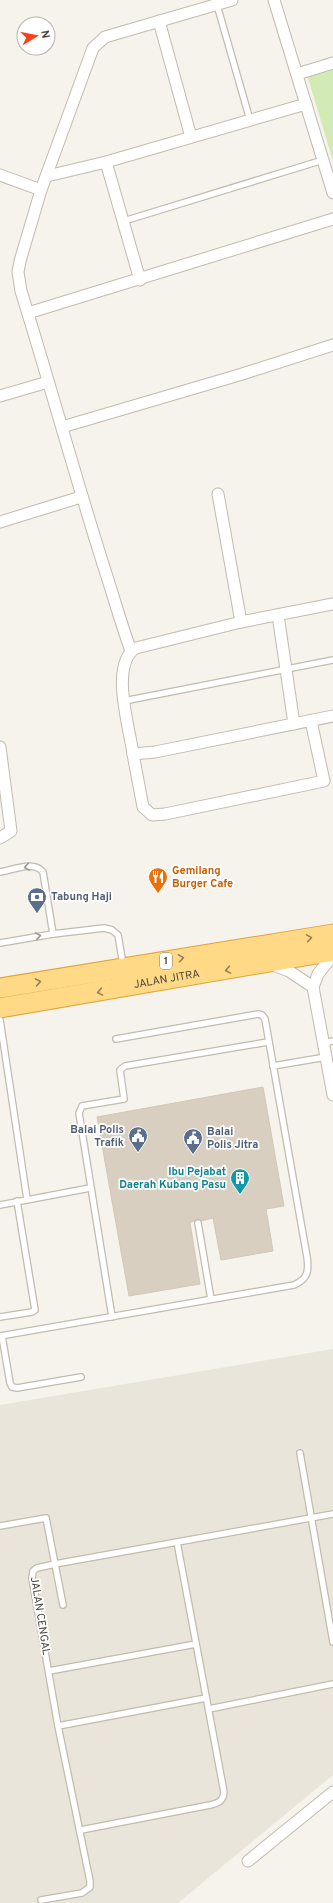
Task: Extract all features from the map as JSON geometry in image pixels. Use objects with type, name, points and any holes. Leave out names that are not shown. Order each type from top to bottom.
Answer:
[{"type":"highway","name":"JALAN JITRA","points":[[0,988],[333,934]]},
{"type":"highway","name":"JALAN JITRA","points":[[0,1008],[333,952]]},
{"type":"street","points":[[131,651],[117,613],[103,563],[81,497],[62,427],[21,291],[18,272],[42,190],[94,48],[105,37],[232,0]]},
{"type":"street","points":[[274,0],[333,193]]},
{"type":"street","points":[[159,21],[191,137]]},
{"type":"street","points":[[297,74],[333,63]]},
{"type":"street","points":[[47,176],[106,162],[306,104]]},
{"type":"street","points":[[106,162],[140,280]]},
{"type":"street","points":[[0,175],[42,190]]},
{"type":"street","points":[[28,313],[140,280],[333,219]]},
{"type":"street","points":[[62,427],[231,378],[333,345]]},
{"type":"street","points":[[0,396],[48,382]]},
{"type":"street","points":[[218,494],[241,622]]},
{"type":"street","points":[[0,522],[81,497]]},
{"type":"street","points":[[311,721],[328,780],[165,814],[152,815],[143,807],[124,701],[124,672],[126,660],[131,651],[144,644],[241,622],[333,604]]},
{"type":"street","points":[[278,615],[294,724]]},
{"type":"street","points":[[133,754],[155,752],[333,716]]},
{"type":"street","points":[[0,747],[11,831],[0,838]]},
{"type":"street","points":[[333,955],[318,974],[313,987],[328,1042],[333,1095]]},
{"type":"street","points":[[266,963],[289,971],[313,987]]},
{"type":"street","points":[[248,1860],[333,1792]]},
{"type":"lane","points":[[217,5],[250,120]]},
{"type":"lane","points":[[124,221],[323,160]]},
{"type":"lane","points":[[124,701],[333,660]]},
{"type":"lane","points":[[0,872],[33,866],[39,867],[43,872],[53,934]]},
{"type":"lane","points":[[0,943],[53,934],[104,928],[112,930],[118,935],[124,968]]},
{"type":"lane","points":[[81,1377],[18,1388],[12,1387],[1,1336],[294,1285],[302,1282],[307,1276],[309,1266],[272,1066],[265,1019],[262,1015],[258,1014],[116,1039]]},
{"type":"lane","points":[[0,1020],[27,1199]]},
{"type":"lane","points":[[112,1317],[90,1188],[79,1113],[80,1108],[82,1106],[124,1099],[120,1070],[122,1067],[268,1042]]},
{"type":"lane","points":[[272,1066],[329,1063]]},
{"type":"lane","points":[[0,1205],[90,1188]]},
{"type":"lane","points":[[0,1317],[32,1312],[35,1310],[17,1201]]},
{"type":"lane","points":[[198,1223],[211,1299]]},
{"type":"lane","points":[[300,1453],[333,1642]]},
{"type":"lane","name":"JALAN CENGAL","points":[[41,1900],[82,1893],[90,1887],[81,1830],[58,1726],[32,1578],[33,1571],[37,1568],[55,1564],[333,1514]]},
{"type":"lane","points":[[0,1526],[46,1518],[63,1605]]},
{"type":"lane","points":[[81,1830],[219,1803],[223,1798],[224,1792],[177,1542]]},
{"type":"lane","points":[[49,1671],[196,1644]]},
{"type":"lane","points":[[208,1709],[333,1684]]},
{"type":"lane","points":[[58,1726],[206,1698]]},
{"type":"shaded area","points":[[333,1349],[333,1775],[178,1903],[0,1903],[0,1405]]},
{"type":"green space","points":[[333,67],[333,161],[307,75]]},
{"type":"building","name":"Ibu Pejabat Daerah Kubang Pasu","points":[[263,1087],[284,1206],[266,1209],[273,1251],[221,1260],[213,1218],[201,1221],[197,1219],[190,1223],[200,1284],[129,1296],[97,1117]]},
{"type":"place","name":"Gemilang Burger Cafe","points":[[158,894]]},
{"type":"place","name":"Tabung Haji","points":[[37,914]]},
{"type":"place","name":"Balai Polis Trafik","points":[[138,1153]]},
{"type":"place","name":"Balai Polis Jitra","points":[[193,1155]]},
{"type":"place","name":"Ibu Pejabat Daerah Kubang Pasu","points":[[240,1195]]}]
